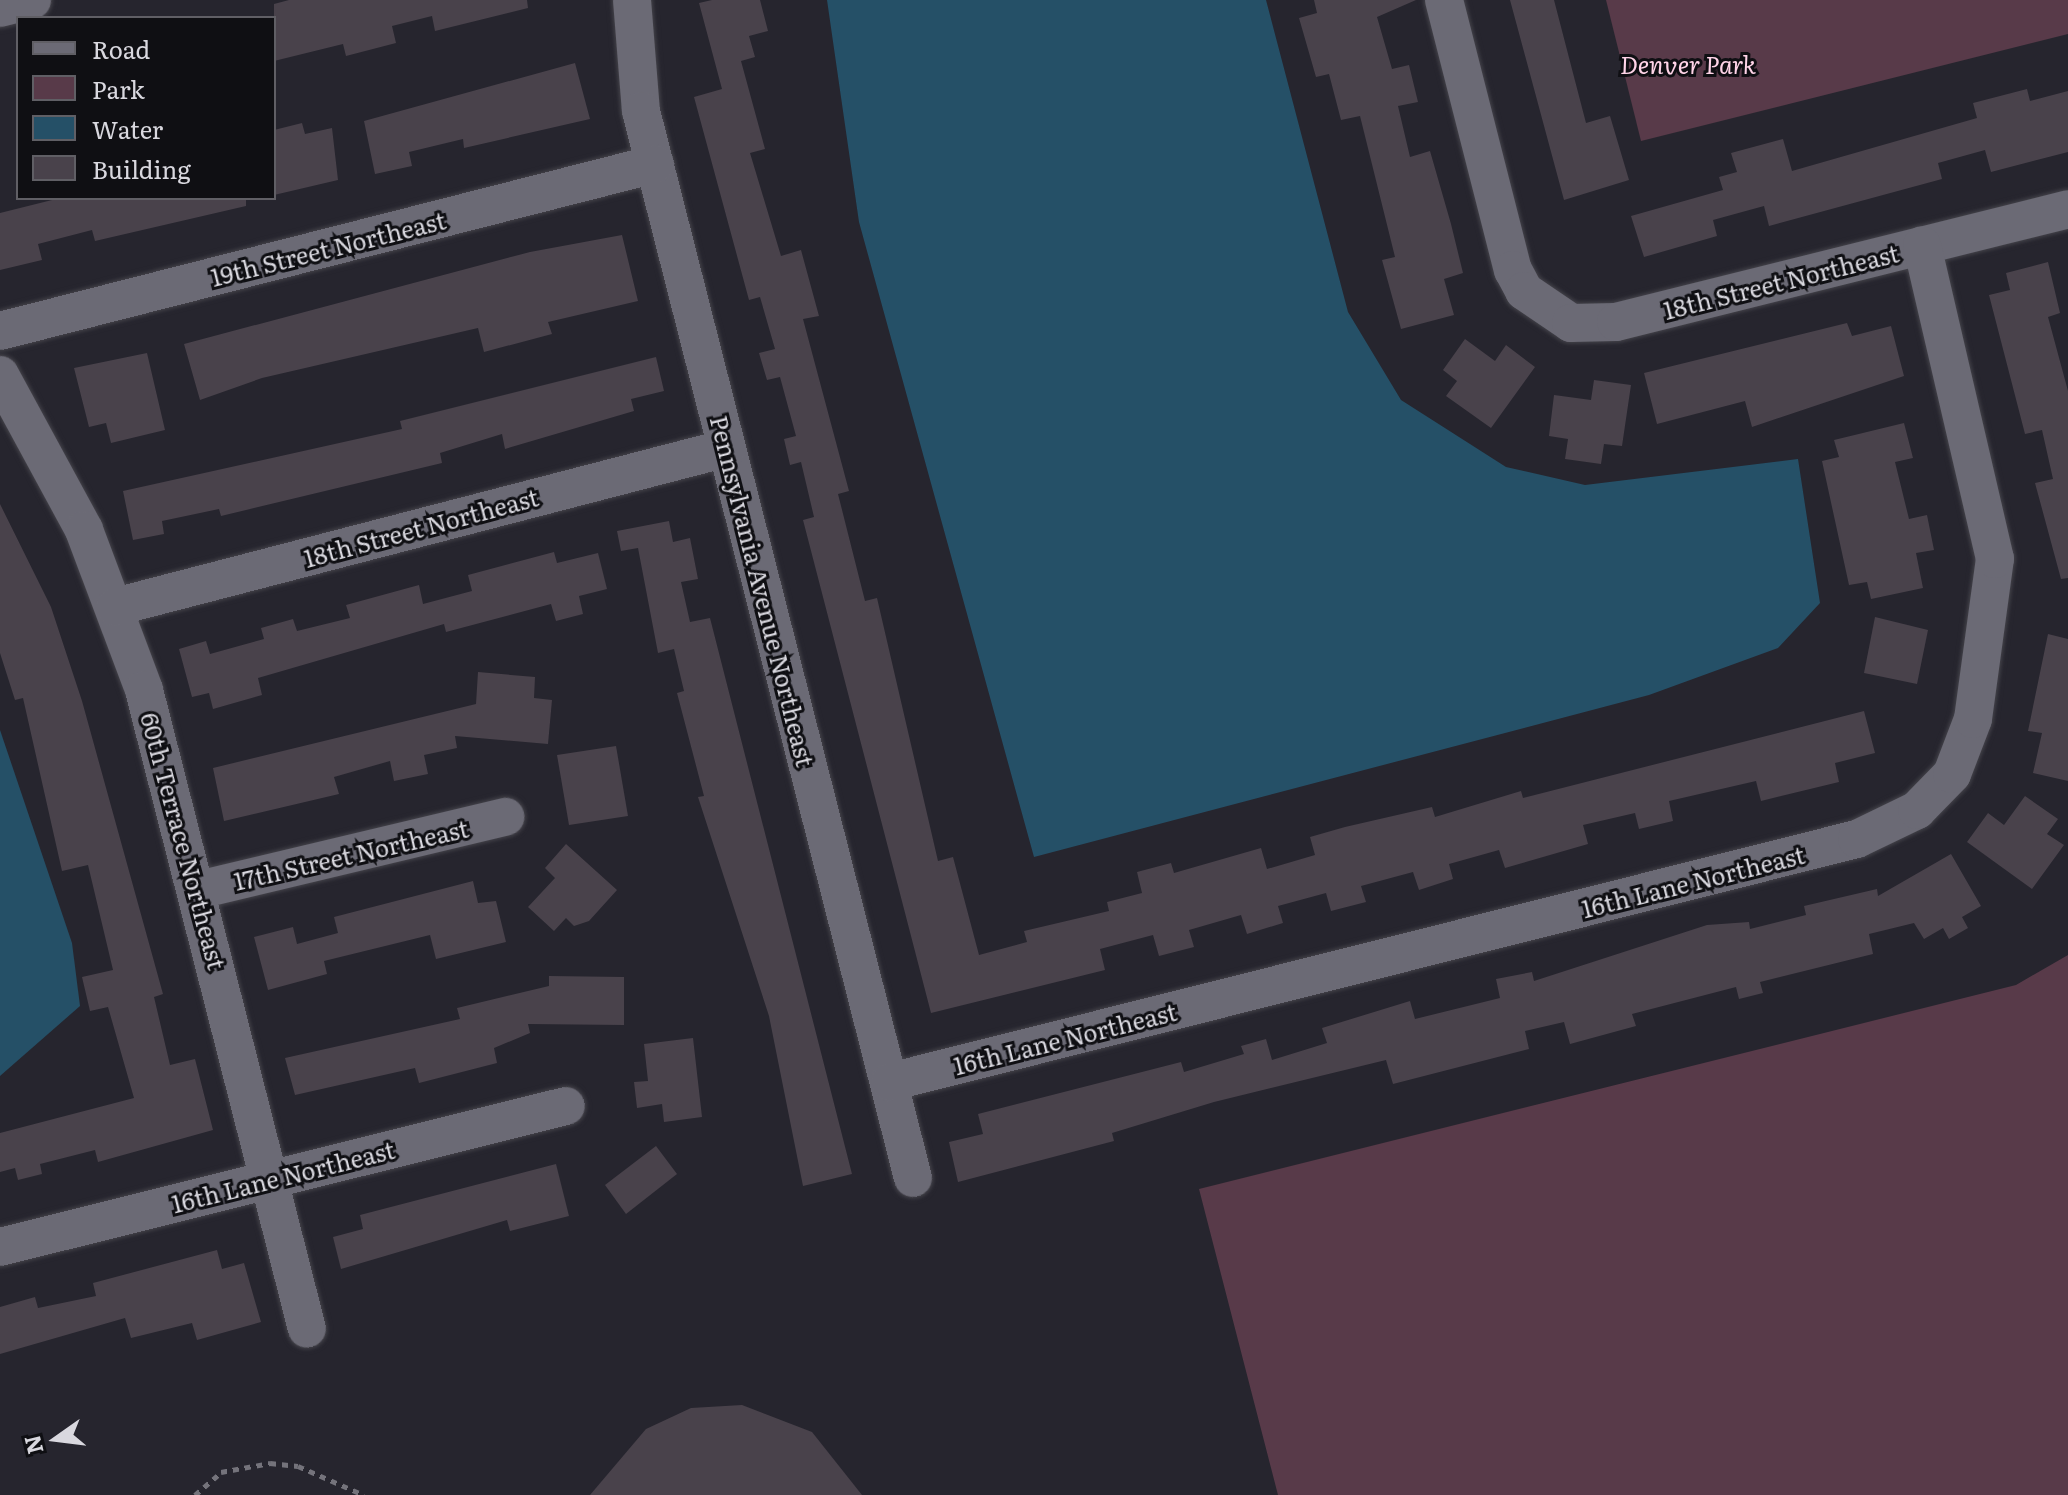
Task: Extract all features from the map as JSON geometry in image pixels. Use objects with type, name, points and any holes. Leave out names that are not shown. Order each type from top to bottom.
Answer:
[{"type":"street","points":[[0,8],[32,0]]},
{"type":"street","name":"Pennsylvania Avenue Northeast","points":[[632,0],[632,55],[655,164],[913,1178]]},
{"type":"street","name":"18th Street Northeast","points":[[1444,0],[1513,270],[1524,291],[1553,314],[1593,325],[2068,209]]},
{"type":"street","name":"19th Street Northeast","points":[[0,331],[655,164]]},
{"type":"street","name":"16th Lane Northeast","points":[[890,1082],[1829,846],[1917,810],[1952,774],[1973,719],[1995,559],[1922,245]]},
{"type":"street","name":"60th Terrace Northeast","points":[[0,375],[84,530],[115,607],[176,795],[307,1329]]},
{"type":"street","name":"18th Street Northeast","points":[[115,607],[727,448]]},
{"type":"street","name":"17th Street Northeast","points":[[198,890],[505,817]]},
{"type":"street","name":"16th Lane Northeast","points":[[0,1247],[566,1106]]},
{"type":"path","points":[[195,1495],[221,1472],[270,1463],[298,1466],[364,1495]]},
{"type":"green space","name":"Denver Park","points":[[1606,0],[2068,0],[2068,34],[1641,141]]},
{"type":"green space","points":[[2068,955],[2068,1495],[1278,1495],[1199,1189],[2016,985]]},
{"type":"water","points":[[827,0],[1266,0],[1348,312],[1401,400],[1506,467],[1585,485],[1798,459],[1820,603],[1778,648],[1649,695],[1034,857],[859,222]]},
{"type":"water","points":[[0,730],[72,943],[80,1006],[0,1076]]},
{"type":"building","points":[[289,0],[527,0],[528,8],[435,31],[432,16],[392,26],[396,43],[346,56],[343,44],[276,61],[274,4]]},
{"type":"building","points":[[760,0],[768,31],[749,36],[755,57],[741,61],[765,149],[750,153],[781,256],[801,250],[819,316],[803,319],[849,491],[838,494],[865,601],[877,598],[938,861],[953,857],[979,955],[1027,942],[1024,931],[1109,911],[1107,902],[1142,893],[1137,872],[1171,863],[1174,873],[1261,848],[1267,869],[1315,855],[1310,837],[1345,827],[1432,807],[1435,817],[1521,791],[1523,798],[1864,711],[1875,753],[1835,763],[1839,782],[1761,801],[1756,781],[1669,801],[1673,821],[1639,829],[1635,813],[1583,825],[1588,844],[1505,868],[1499,850],[1449,864],[1453,879],[1419,890],[1413,872],[1361,886],[1366,902],[1331,911],[1326,893],[1278,906],[1283,923],[1247,934],[1241,915],[1189,930],[1194,947],[1159,956],[1153,935],[1100,949],[1105,970],[931,1013],[803,520],[814,517],[801,462],[790,465],[784,439],[796,436],[780,377],[767,380],[759,353],[775,349],[760,297],[749,300],[694,97],[722,89],[699,3]]},
{"type":"building","points":[[1314,0],[1416,0],[1377,17],[1392,69],[1409,65],[1418,102],[1398,106],[1410,157],[1430,151],[1451,224],[1463,273],[1444,279],[1454,315],[1401,329],[1382,260],[1395,257],[1360,116],[1341,120],[1329,74],[1316,77],[1299,18],[1317,13]]},
{"type":"building","points":[[1510,0],[1554,0],[1586,123],[1610,116],[1629,180],[1564,200]]},
{"type":"building","points":[[575,63],[590,119],[464,148],[463,139],[409,152],[412,166],[375,174],[364,121]]},
{"type":"building","points":[[2027,89],[2030,101],[2068,91],[2068,152],[1991,172],[1985,150],[1938,163],[1942,179],[1769,226],[1764,206],[1713,220],[1717,236],[1644,257],[1631,216],[1723,190],[1719,177],[1737,172],[1731,153],[1783,139],[1792,171],[1977,118],[1973,103]]},
{"type":"building","points":[[302,123],[305,134],[332,128],[338,180],[276,195],[276,130]]},
{"type":"building","points":[[52,200],[246,200],[246,206],[95,241],[92,230],[38,244],[42,260],[0,270],[0,213]]},
{"type":"building","points":[[622,235],[638,301],[548,322],[552,334],[484,352],[478,328],[262,378],[200,400],[184,344],[530,252]]},
{"type":"building","points":[[2048,262],[2060,313],[2048,317],[2068,391],[2068,578],[2061,579],[2035,483],[2053,479],[2042,430],[2025,434],[1989,295],[2010,290],[2006,273]]},
{"type":"building","points":[[1847,323],[1852,336],[1891,326],[1904,376],[1752,427],[1745,401],[1657,424],[1644,373]]},
{"type":"building","points":[[1465,339],[1495,361],[1506,345],[1535,367],[1491,428],[1446,396],[1457,381],[1443,370]]},
{"type":"building","points":[[147,353],[165,430],[111,443],[106,423],[89,427],[74,368]]},
{"type":"building","points":[[656,357],[664,391],[631,399],[634,411],[505,449],[502,434],[440,453],[442,463],[221,516],[219,509],[162,521],[164,534],[133,540],[123,491],[402,429],[400,421]]},
{"type":"building","points":[[1594,380],[1631,385],[1622,446],[1604,444],[1601,464],[1565,459],[1568,439],[1549,436],[1554,395],[1591,400]]},
{"type":"building","points":[[1904,423],[1913,458],[1895,462],[1909,519],[1927,515],[1934,550],[1916,553],[1923,588],[1871,599],[1867,582],[1849,585],[1822,461],[1839,457],[1834,440]]},
{"type":"building","points":[[0,504],[51,607],[82,701],[163,994],[154,997],[170,1065],[195,1059],[213,1130],[98,1162],[95,1150],[40,1164],[42,1174],[18,1180],[15,1168],[0,1172],[0,1133],[134,1098],[108,1007],[90,1011],[82,977],[113,970],[88,865],[62,871],[23,698],[15,700],[0,653]]},
{"type":"building","points":[[669,521],[673,542],[690,538],[698,579],[681,582],[690,622],[710,618],[852,1174],[803,1186],[769,1016],[698,797],[704,796],[677,693],[684,691],[674,649],[658,653],[638,548],[621,551],[617,531]]},
{"type":"building","points":[[554,552],[557,563],[598,553],[607,589],[579,596],[583,614],[556,621],[551,604],[446,632],[444,624],[258,678],[262,695],[213,709],[209,693],[192,697],[179,649],[206,641],[210,654],[264,639],[261,628],[293,619],[297,631],[350,618],[346,605],[419,585],[423,604],[472,591],[468,575]]},
{"type":"building","points":[[1875,617],[1928,630],[1917,684],[1864,673]]},
{"type":"building","points":[[2048,634],[2068,639],[2068,781],[2033,773],[2042,733],[2028,731]]},
{"type":"building","points":[[478,672],[535,677],[534,698],[552,700],[548,744],[455,736],[457,748],[424,755],[428,774],[394,781],[390,761],[334,777],[339,794],[224,821],[213,768],[476,704]]},
{"type":"building","points":[[616,746],[628,816],[569,825],[557,755]]},
{"type":"building","points":[[2025,796],[2058,819],[2047,834],[2064,845],[2032,889],[1967,842],[1988,813],[2004,825]]},
{"type":"building","points":[[566,844],[617,890],[589,921],[574,926],[566,918],[554,931],[528,907],[555,878],[545,868]]},
{"type":"building","points":[[1951,854],[1981,906],[1962,917],[1968,928],[1949,939],[1943,928],[1924,939],[1914,923],[1869,934],[1873,954],[1760,982],[1763,993],[1739,999],[1736,987],[1632,1014],[1636,1026],[1570,1044],[1564,1022],[1525,1031],[1529,1049],[1393,1084],[1386,1060],[1214,1102],[1112,1133],[1114,1141],[958,1182],[949,1142],[983,1134],[978,1114],[1181,1062],[1184,1072],[1244,1054],[1241,1046],[1266,1039],[1272,1060],[1327,1043],[1322,1028],[1410,1001],[1415,1019],[1500,998],[1496,979],[1532,972],[1534,981],[1707,925],[1749,922],[1750,929],[1806,915],[1804,906],[1877,889],[1878,896]]},
{"type":"building","points":[[473,881],[478,903],[496,901],[506,942],[436,959],[430,935],[324,961],[327,974],[268,990],[254,937],[293,927],[297,944],[338,933],[334,917]]},
{"type":"building","points":[[549,976],[624,977],[624,1025],[528,1024],[530,1033],[494,1048],[497,1063],[419,1083],[415,1068],[295,1095],[285,1058],[460,1019],[457,1008],[549,986]]},
{"type":"building","points":[[693,1038],[702,1117],[664,1122],[662,1104],[637,1108],[634,1082],[648,1081],[644,1044]]},
{"type":"building","points":[[656,1146],[677,1174],[626,1214],[605,1185]]},
{"type":"building","points":[[556,1164],[569,1216],[510,1231],[507,1220],[341,1269],[333,1237],[363,1229],[360,1215]]},
{"type":"building","points":[[217,1250],[222,1269],[244,1263],[261,1322],[197,1340],[192,1323],[131,1338],[125,1318],[0,1354],[0,1307],[35,1297],[38,1308],[96,1296],[93,1283]]},
{"type":"building","points":[[742,1405],[812,1432],[862,1495],[590,1495],[646,1429],[691,1408]]}]
